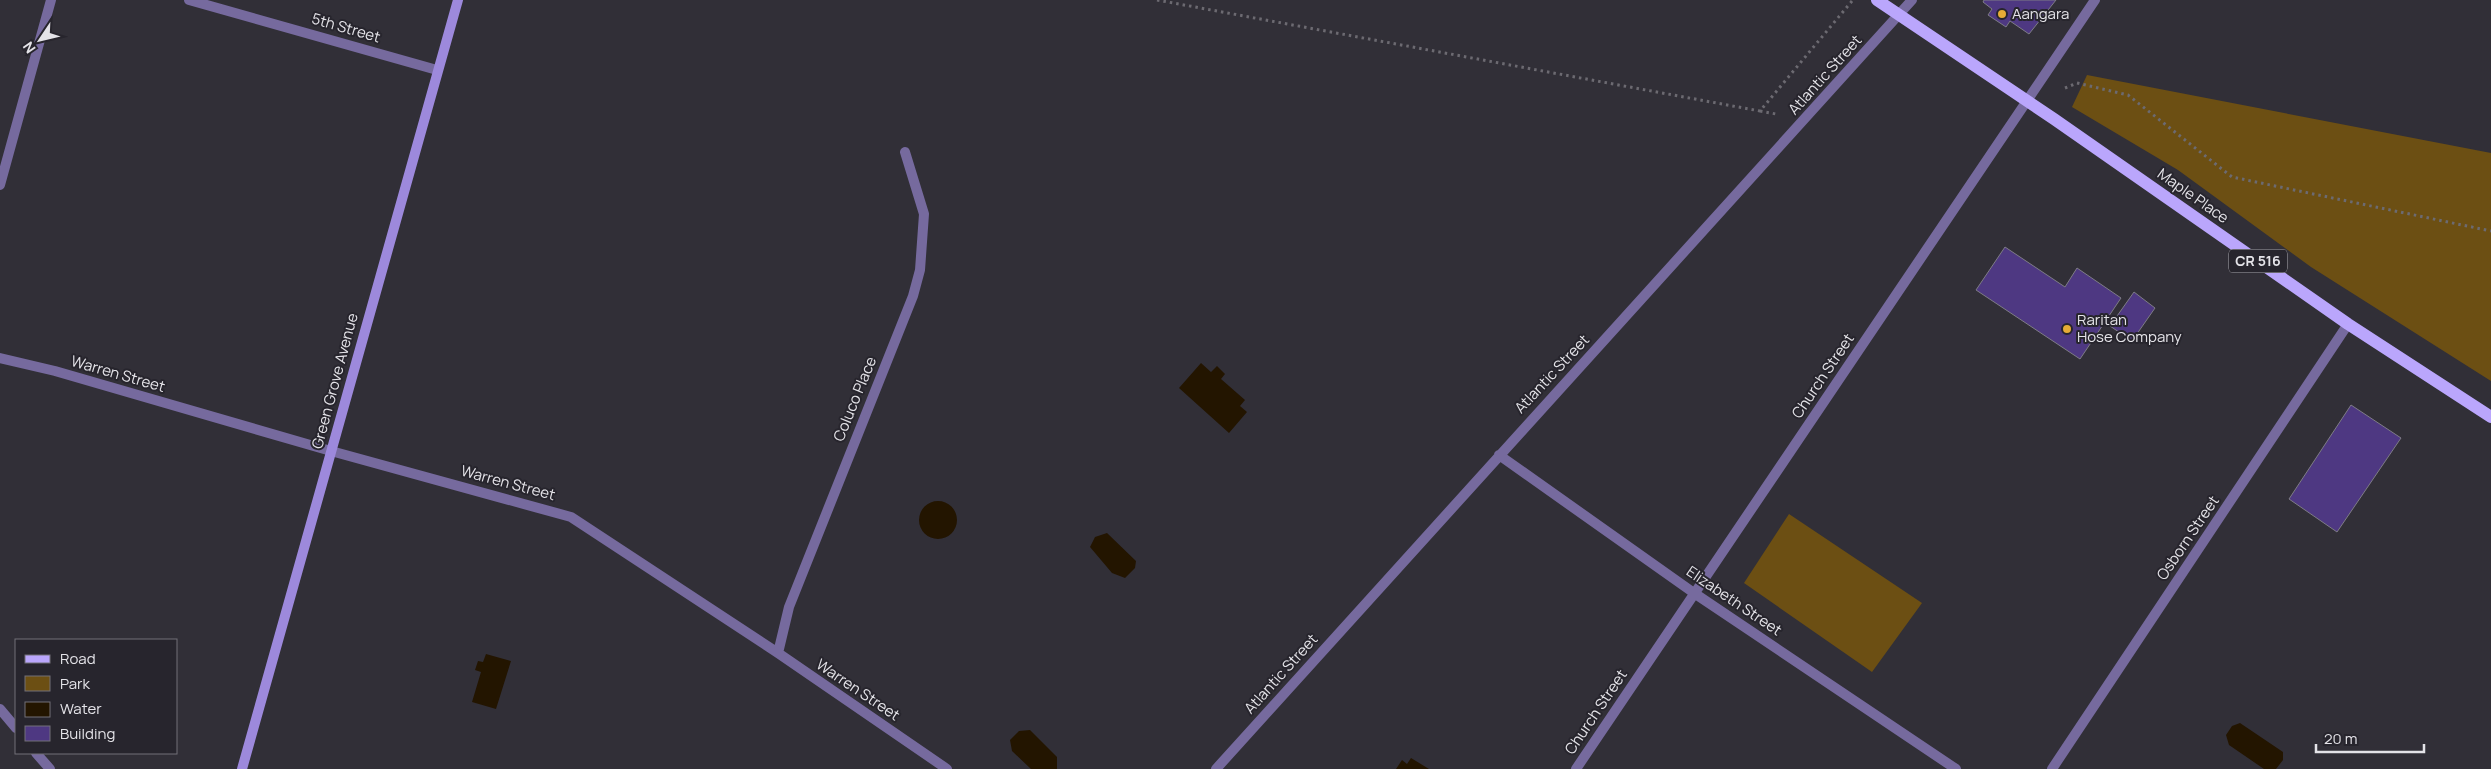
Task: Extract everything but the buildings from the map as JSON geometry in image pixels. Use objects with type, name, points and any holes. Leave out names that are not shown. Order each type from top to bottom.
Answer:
[{"type":"main road","name":"Maple Place","points":[[1877,0],[2028,102],[2348,324],[2491,417]]},
{"type":"street","points":[[0,185],[51,0]]},
{"type":"street","name":"5th Street","points":[[190,0],[437,70]]},
{"type":"street","name":"Green Grove Avenue","points":[[242,769],[458,0]]},
{"type":"street","name":"Atlantic Street","points":[[1216,769],[1912,0]]},
{"type":"street","name":"Church Street","points":[[1576,769],[2028,102],[2095,0]]},
{"type":"street","name":"Coluco Place","points":[[778,653],[789,607],[913,296],[920,270],[924,214],[905,152]]},
{"type":"street","name":"Osborn Street","points":[[2052,769],[2348,324]]},
{"type":"street","name":"Warren Street","points":[[0,358],[55,371],[332,451],[571,517],[778,653],[947,769]]},
{"type":"street","name":"Elizabeth Street","points":[[1499,455],[1694,593],[1956,769]]},
{"type":"street","points":[[0,709],[15,727]]},
{"type":"street","points":[[37,754],[50,769]]},
{"type":"path","points":[[1157,0],[1760,111],[1853,0]]},
{"type":"path","points":[[2077,83],[2128,95],[2232,177],[2491,231]]},
{"type":"green space","points":[[2087,75],[2491,153],[2491,381],[2311,267],[2178,170],[2072,107]]},
{"type":"green space","points":[[1789,514],[1922,603],[1872,672],[1744,583]]},
{"type":"water","points":[[1201,363],[1211,372],[1217,366],[1225,374],[1221,379],[1245,400],[1240,406],[1247,412],[1229,433],[1179,388]]},
{"type":"water","points":[[938,501],[952,506],[957,520],[952,534],[938,539],[924,534],[919,520],[924,506]]},
{"type":"water","points":[[1107,533],[1136,561],[1135,568],[1125,578],[1112,573],[1090,547],[1095,537]]},
{"type":"water","points":[[486,654],[511,661],[496,709],[472,702],[481,672],[475,670],[478,661],[483,662]]},
{"type":"water","points":[[2240,723],[2283,752],[2283,760],[2276,769],[2264,769],[2229,745],[2226,735],[2232,726]]},
{"type":"water","points":[[1030,730],[1057,757],[1057,769],[1031,769],[1012,751],[1010,740],[1019,731]]},
{"type":"water","points":[[1411,758],[1429,769],[1396,769],[1402,760],[1407,764]]},
{"type":"place","name":"Aangara","points":[[2002,14]]},
{"type":"place","name":"Raritan Hose Company","points":[[2067,329]]}]
